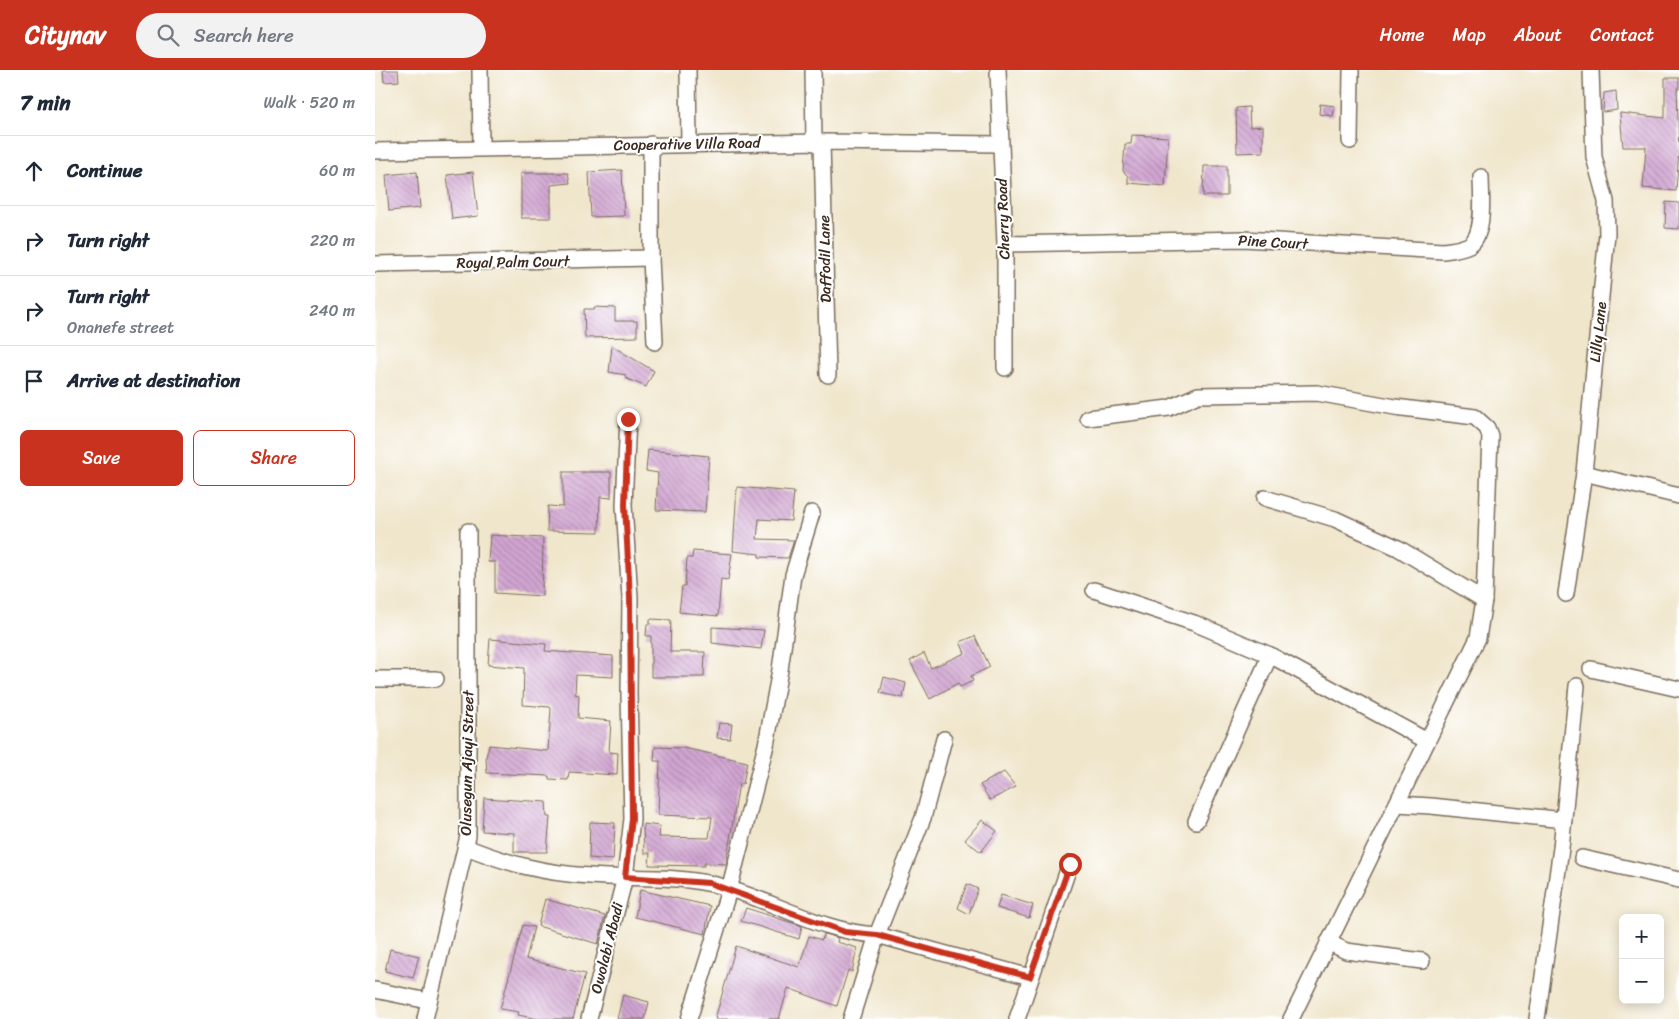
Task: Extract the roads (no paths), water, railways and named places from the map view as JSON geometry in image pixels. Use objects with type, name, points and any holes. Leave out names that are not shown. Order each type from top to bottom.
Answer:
[{"type":"street","points":[[480,70],[481,148]]},
{"type":"street","points":[[688,70],[689,144]]},
{"type":"street","name":"Daffodil Lane","points":[[813,70],[828,375]]},
{"type":"street","name":"Cherry Road","points":[[998,70],[999,144],[1005,244],[1005,368]]},
{"type":"street","points":[[1350,141],[1351,70]]},
{"type":"street","name":"Lilly Lane","points":[[1566,594],[1584,473],[1607,234],[1606,201],[1594,157],[1591,70]]},
{"type":"street","name":"Cooperative Villa Road","points":[[375,151],[818,142],[999,144]]},
{"type":"street","points":[[651,144],[651,258],[655,342]]},
{"type":"street","name":"Pine Court","points":[[1005,244],[1243,239],[1443,251],[1471,244],[1477,236],[1481,220],[1481,177]]},
{"type":"street","name":"Royal Palm Court","points":[[375,264],[651,258]]},
{"type":"street","points":[[1088,418],[1169,408],[1198,395],[1307,393],[1475,417],[1487,428],[1490,436],[1485,600],[1478,638],[1291,1019]]},
{"type":"street","name":"Owolabi Abadi","points":[[589,1019],[625,877],[632,819],[630,598],[625,505],[628,419]]},
{"type":"street","points":[[1584,473],[1679,496]]},
{"type":"street","points":[[1265,498],[1335,519],[1362,531],[1398,548],[1485,600]]},
{"type":"street","points":[[689,1019],[729,890],[766,745],[780,670],[793,575],[812,512]]},
{"type":"street","name":"Olusegun Ajayi Street","points":[[425,1019],[466,847],[469,815],[468,531]]},
{"type":"street","points":[[1094,590],[1194,623],[1270,655],[1427,741]]},
{"type":"street","points":[[1197,822],[1270,655]]},
{"type":"street","points":[[1591,670],[1679,689]]},
{"type":"street","points":[[375,679],[436,679]]},
{"type":"street","points":[[1537,1019],[1564,820],[1577,686]]},
{"type":"street","points":[[851,1019],[877,935],[923,818],[944,739]]},
{"type":"street","points":[[1397,804],[1564,820]]},
{"type":"street","points":[[466,847],[500,861],[525,868],[591,876],[709,883],[845,932],[877,935],[1030,977]]},
{"type":"street","points":[[1582,858],[1679,880]]},
{"type":"street","points":[[1017,1019],[1070,864]]},
{"type":"street","points":[[1328,942],[1346,951],[1422,961]]},
{"type":"street","points":[[375,990],[428,1001]]}]
